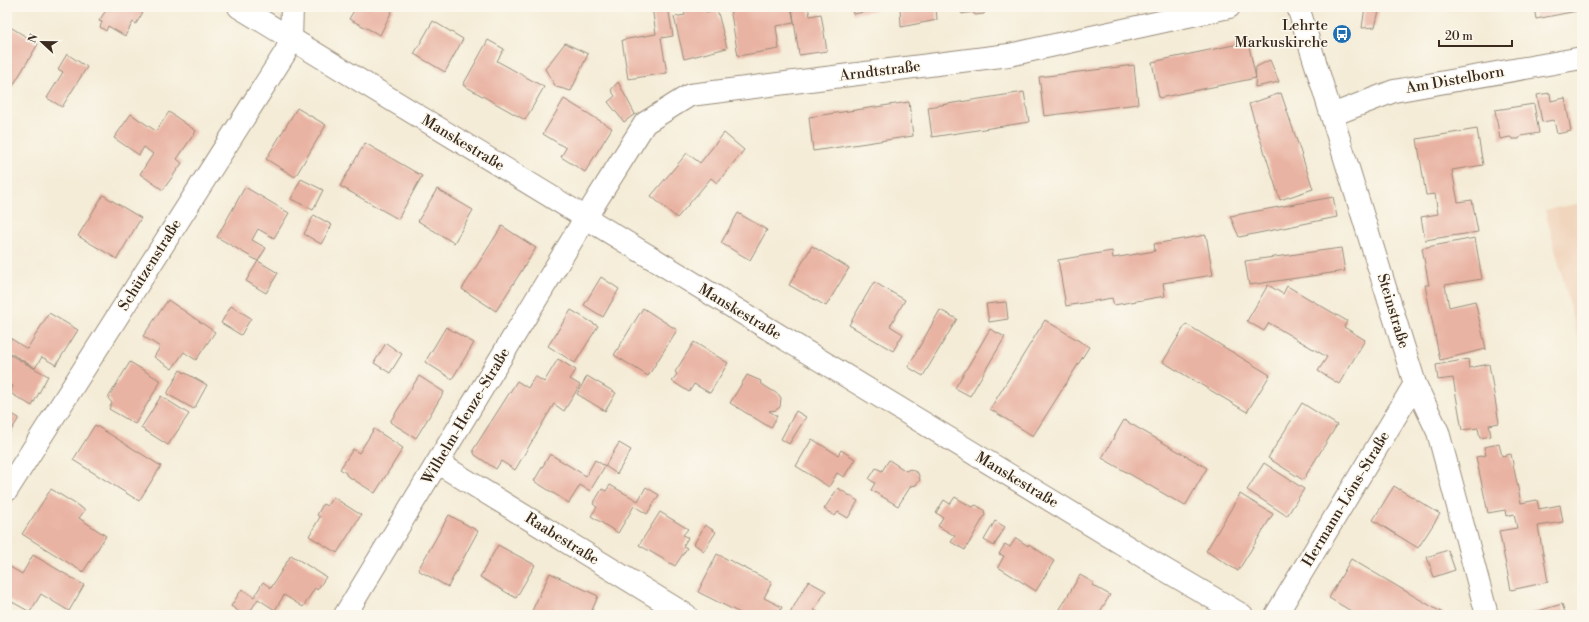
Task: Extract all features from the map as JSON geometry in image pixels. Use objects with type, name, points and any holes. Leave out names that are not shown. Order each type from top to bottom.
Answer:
[{"type":"street","name":"Manskestraße","points":[[239,7],[1167,572],[1242,615]]},
{"type":"street","points":[[291,40],[292,7]]},
{"type":"street","name":"Arndtstraße","points":[[586,217],[645,123],[690,95],[1009,55],[1230,7]]},
{"type":"street","name":"Steinstraße","points":[[1298,7],[1415,384],[1438,432],[1487,615]]},
{"type":"street","name":"Schützenstraße","points":[[7,490],[285,53],[291,40]]},
{"type":"street","name":"Am Distelborn","points":[[1332,115],[1394,91],[1582,58]]},
{"type":"street","name":"Wilhelm-Henze-Straße","points":[[345,615],[586,217]]},
{"type":"street","name":"Hermann-Löns-Straße","points":[[1276,615],[1415,384]]},
{"type":"street","name":"Raabestraße","points":[[438,463],[686,615]]},
{"type":"shaded area","points":[[1582,203],[1582,353],[1545,210]]},
{"type":"building","points":[[108,7],[146,7],[136,24],[133,22],[125,36],[108,26],[106,31],[100,27],[102,22],[99,21]]},
{"type":"building","points":[[356,7],[394,7],[380,35],[349,19]]},
{"type":"building","points":[[652,7],[668,7],[673,36],[661,38],[667,73],[628,79],[622,40],[656,34]]},
{"type":"building","points":[[683,7],[705,7],[706,12],[717,9],[727,48],[684,59],[674,17],[685,15]]},
{"type":"building","points":[[791,7],[794,23],[776,26],[779,49],[738,56],[730,8]]},
{"type":"building","points":[[792,7],[808,7],[810,16],[821,14],[827,51],[799,55]]},
{"type":"building","points":[[851,7],[888,7],[888,8],[853,14]]},
{"type":"building","points":[[900,7],[936,7],[937,20],[901,27]]},
{"type":"building","points":[[961,7],[997,8],[985,10],[984,14],[975,15],[973,12],[962,14]]},
{"type":"building","points":[[1365,7],[1380,7],[1375,27],[1362,28]]},
{"type":"building","points":[[1443,7],[1463,7],[1464,8],[1453,10]]},
{"type":"building","points":[[1534,7],[1582,7],[1582,10],[1536,19]]},
{"type":"building","points":[[433,21],[463,39],[445,72],[414,54]]},
{"type":"building","points":[[7,25],[38,44],[11,89],[7,87]]},
{"type":"building","points":[[488,40],[504,49],[497,61],[544,87],[525,120],[463,85]]},
{"type":"building","points":[[1248,42],[1256,78],[1159,98],[1152,62]]},
{"type":"building","points":[[565,43],[588,54],[571,91],[556,87],[545,69]]},
{"type":"building","points":[[67,54],[87,67],[62,107],[47,98],[63,72],[58,69]]},
{"type":"building","points":[[1270,60],[1279,82],[1255,87],[1256,67]]},
{"type":"building","points":[[1134,65],[1138,104],[1044,116],[1039,77]]},
{"type":"building","points":[[618,82],[635,114],[624,122],[608,102],[615,96],[611,90]]},
{"type":"building","points":[[1024,92],[1029,122],[932,137],[928,107]]},
{"type":"building","points":[[1281,93],[1313,189],[1280,200],[1249,104]]},
{"type":"building","points":[[1550,93],[1551,101],[1565,98],[1571,131],[1557,134],[1554,120],[1542,122],[1537,95]]},
{"type":"building","points":[[564,99],[612,128],[585,172],[561,157],[566,148],[543,134]]},
{"type":"building","points":[[909,102],[913,136],[813,151],[809,117]]},
{"type":"building","points":[[1534,104],[1539,133],[1521,136],[1519,139],[1513,139],[1510,137],[1500,139],[1495,110]]},
{"type":"building","points":[[297,108],[326,125],[295,177],[266,159]]},
{"type":"building","points":[[169,112],[196,131],[177,159],[182,163],[163,190],[140,174],[153,154],[144,147],[139,155],[114,138],[131,114],[156,131]]},
{"type":"building","points":[[1477,129],[1483,165],[1452,170],[1458,202],[1472,200],[1478,232],[1425,240],[1421,217],[1438,214],[1435,194],[1426,195],[1417,139]]},
{"type":"building","points":[[724,133],[744,150],[717,183],[711,178],[677,218],[651,196],[687,153],[700,163]]},
{"type":"building","points":[[365,143],[422,176],[398,219],[340,186]]},
{"type":"building","points":[[301,179],[323,190],[313,210],[291,199]]},
{"type":"building","points":[[245,187],[289,213],[274,238],[258,229],[252,240],[266,248],[258,261],[217,237]]},
{"type":"building","points":[[437,189],[473,210],[454,243],[418,221]]},
{"type":"building","points":[[103,195],[141,218],[117,259],[78,236]]},
{"type":"building","points":[[1333,197],[1337,217],[1239,237],[1230,216]]},
{"type":"building","points":[[738,213],[767,230],[750,260],[721,243]]},
{"type":"building","points":[[314,215],[332,225],[321,244],[304,234]]},
{"type":"building","points":[[502,226],[536,248],[496,311],[462,289]]},
{"type":"building","points":[[1206,235],[1213,275],[1163,283],[1165,296],[1114,305],[1112,298],[1066,306],[1058,260],[1112,251],[1113,258],[1155,251],[1154,244]]},
{"type":"building","points":[[1475,238],[1482,279],[1445,285],[1449,307],[1475,301],[1486,349],[1440,360],[1425,285],[1429,285],[1422,248]]},
{"type":"building","points":[[812,246],[849,268],[826,306],[789,285]]},
{"type":"building","points":[[1341,248],[1345,271],[1249,285],[1245,261]]},
{"type":"building","points":[[258,261],[278,273],[266,293],[246,281]]},
{"type":"building","points":[[601,277],[619,289],[603,317],[584,305]]},
{"type":"building","points":[[874,282],[905,300],[890,326],[903,334],[893,351],[849,325]]},
{"type":"building","points":[[1268,285],[1283,294],[1287,286],[1347,321],[1344,327],[1365,340],[1339,384],[1318,371],[1327,357],[1269,323],[1264,331],[1247,321]]},
{"type":"building","points":[[168,300],[215,332],[196,360],[184,352],[172,369],[154,357],[160,347],[143,336]]},
{"type":"building","points":[[1006,302],[1008,319],[989,322],[986,304]]},
{"type":"building","points":[[231,306],[251,318],[241,335],[221,323]]},
{"type":"building","points":[[643,308],[677,330],[648,376],[614,355]]},
{"type":"building","points":[[571,310],[598,326],[575,363],[548,346]]},
{"type":"building","points":[[940,310],[957,319],[923,376],[908,367]]},
{"type":"building","points":[[49,313],[78,330],[56,365],[42,357],[35,368],[7,351],[7,336],[27,349]]},
{"type":"building","points":[[1045,320],[1089,347],[1033,436],[990,409]]},
{"type":"building","points":[[1186,324],[1270,375],[1247,412],[1163,362]]},
{"type":"building","points":[[446,327],[474,343],[452,379],[425,362]]},
{"type":"building","points":[[990,329],[1005,337],[970,396],[955,388]]},
{"type":"building","points":[[694,342],[728,363],[710,393],[694,384],[689,392],[672,381],[677,374],[675,372]]},
{"type":"building","points":[[386,343],[402,354],[390,373],[374,363]]},
{"type":"building","points":[[7,353],[48,376],[32,406],[10,393],[13,386],[7,382]]},
{"type":"building","points":[[558,359],[576,370],[570,379],[580,385],[564,411],[554,404],[515,470],[501,461],[496,469],[475,455],[473,450],[517,381],[528,388],[535,376],[544,382]]},
{"type":"building","points":[[1468,359],[1469,368],[1489,364],[1499,423],[1489,425],[1491,436],[1480,438],[1478,428],[1462,430],[1453,378],[1438,380],[1436,365]]},
{"type":"building","points":[[130,362],[161,381],[135,424],[109,409],[112,403],[108,398]]},
{"type":"building","points":[[180,370],[207,385],[194,409],[167,394]]},
{"type":"building","points":[[747,375],[761,381],[760,383],[779,395],[781,398],[780,407],[776,410],[769,411],[777,416],[771,428],[730,403]]},
{"type":"building","points":[[419,376],[444,392],[416,438],[390,422]]},
{"type":"building","points":[[587,376],[616,393],[605,411],[577,394]]},
{"type":"building","points":[[161,396],[189,414],[168,445],[141,428]]},
{"type":"building","points":[[1302,403],[1337,425],[1303,480],[1268,458]]},
{"type":"building","points":[[7,411],[19,418],[7,437]]},
{"type":"building","points":[[796,411],[806,417],[789,444],[781,439]]},
{"type":"building","points":[[1124,420],[1207,468],[1185,506],[1102,458]]},
{"type":"building","points":[[95,425],[161,466],[139,501],[73,460]]},
{"type":"building","points":[[374,429],[403,448],[375,493],[346,475],[346,473],[340,469],[353,449],[359,453]]},
{"type":"building","points":[[812,439],[838,455],[841,450],[855,459],[844,477],[837,473],[829,487],[796,466]]},
{"type":"building","points":[[619,443],[631,450],[617,474],[605,466]]},
{"type":"building","points":[[1499,444],[1502,456],[1511,454],[1521,503],[1537,500],[1539,509],[1560,505],[1563,522],[1538,526],[1548,582],[1511,590],[1499,531],[1517,528],[1514,514],[1506,516],[1505,510],[1488,513],[1476,457],[1486,455],[1484,447]]},
{"type":"building","points":[[550,454],[586,476],[595,460],[605,466],[590,491],[580,485],[569,503],[534,481]]},
{"type":"building","points":[[889,460],[906,471],[910,469],[918,473],[920,480],[916,485],[911,486],[898,506],[871,490],[875,483],[869,479],[876,468],[882,471]]},
{"type":"building","points":[[1264,463],[1304,489],[1287,516],[1247,490]]},
{"type":"building","points":[[610,485],[638,501],[646,487],[659,495],[647,514],[634,506],[618,533],[591,516],[597,507],[593,504],[602,489],[606,491]]},
{"type":"building","points":[[1394,486],[1440,514],[1418,548],[1373,520]]},
{"type":"building","points":[[838,488],[858,501],[848,518],[838,512],[835,516],[824,509]]},
{"type":"building","points":[[51,489],[85,510],[79,518],[106,536],[83,572],[22,534]]},
{"type":"building","points":[[1240,494],[1273,514],[1238,571],[1206,551]]},
{"type":"building","points":[[333,497],[361,515],[337,553],[309,536],[320,517],[317,515],[323,504],[327,506]]},
{"type":"building","points":[[955,497],[972,507],[976,505],[984,510],[985,515],[965,550],[951,542],[955,536],[938,526],[943,517],[936,513],[944,500],[950,504]]},
{"type":"building","points":[[660,512],[688,529],[683,535],[688,538],[683,546],[687,548],[675,566],[639,545]]},
{"type":"building","points":[[449,515],[478,531],[448,587],[418,570]]},
{"type":"building","points":[[995,521],[1005,527],[994,546],[984,540]]},
{"type":"building","points":[[705,525],[716,532],[704,551],[694,544]]},
{"type":"building","points":[[1016,538],[1028,546],[1029,544],[1054,561],[1036,591],[998,567],[1004,556],[999,554],[1005,544],[1010,547]]},
{"type":"building","points":[[498,545],[535,565],[516,598],[480,577]]},
{"type":"building","points":[[1448,550],[1455,570],[1434,577],[1427,557]]},
{"type":"building","points":[[717,554],[772,582],[764,598],[782,607],[778,615],[744,615],[698,592]]},
{"type":"building","points":[[33,555],[84,585],[69,611],[41,594],[30,612],[7,599],[7,565],[22,574]]},
{"type":"building","points":[[291,555],[326,577],[317,590],[315,588],[303,607],[284,595],[275,610],[258,599],[248,615],[244,615],[231,606],[242,589],[254,597],[263,582],[271,588]]},
{"type":"building","points":[[1351,559],[1446,615],[1358,615],[1329,598]]},
{"type":"building","points":[[550,573],[598,596],[590,615],[530,615]]},
{"type":"building","points":[[1080,575],[1094,583],[1092,585],[1110,595],[1098,615],[1070,615],[1060,609]]},
{"type":"building","points":[[808,581],[826,591],[814,610],[823,615],[789,615]]},
{"type":"building","points":[[1562,604],[1566,615],[1525,615]]},
{"type":"place","name":"Lehrte Markuskirche","points":[[1342,34]]}]
